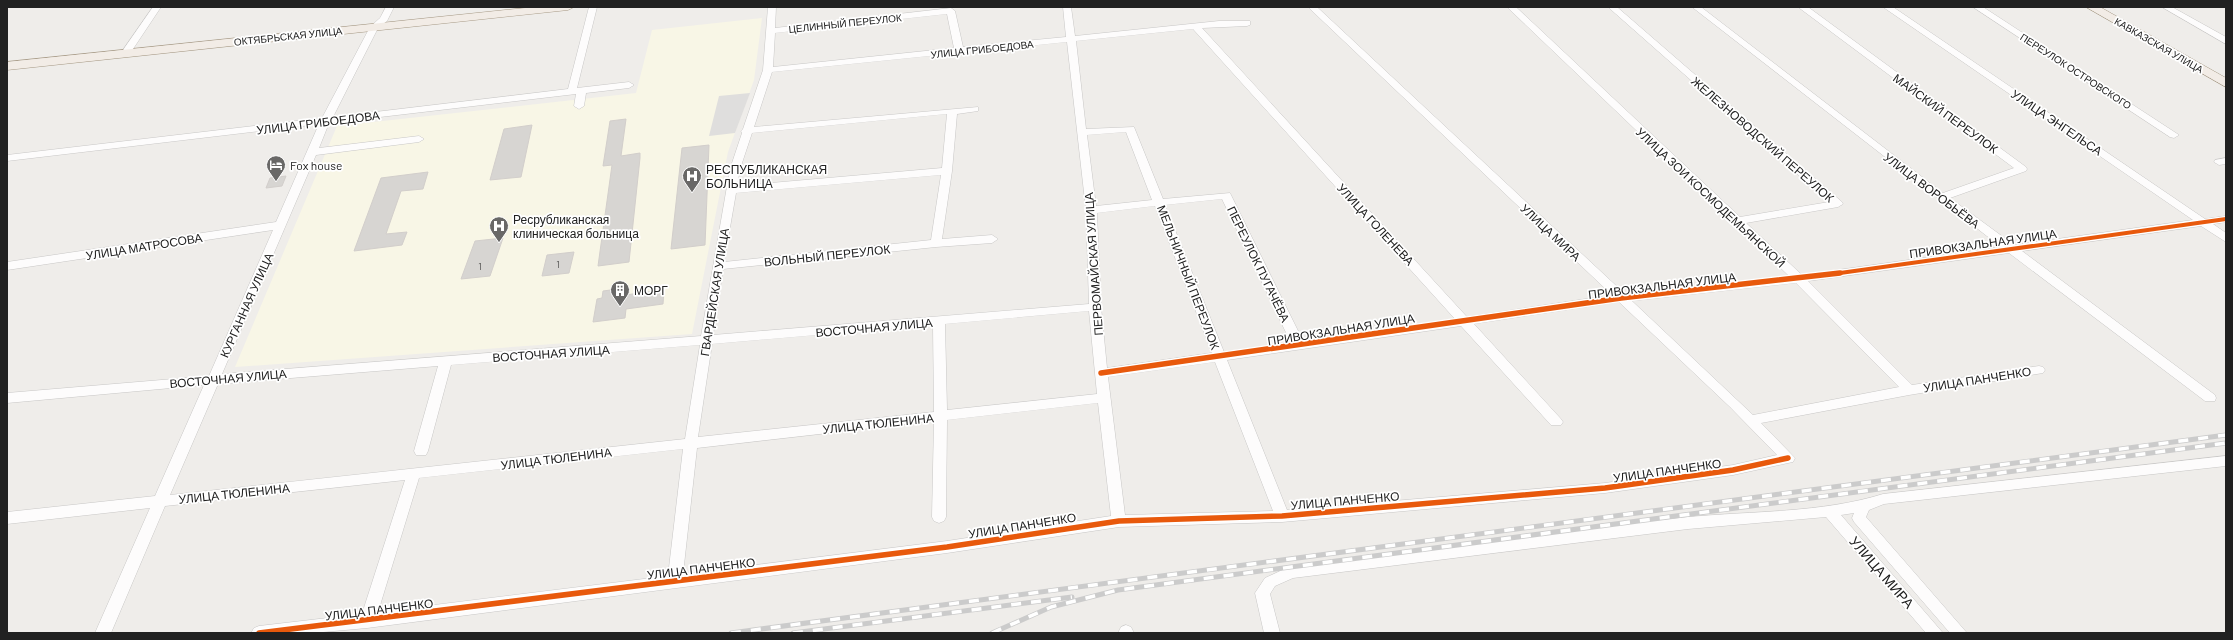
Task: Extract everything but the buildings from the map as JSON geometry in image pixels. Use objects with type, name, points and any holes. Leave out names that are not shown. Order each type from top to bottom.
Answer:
[{"type":"main road","name":"ОКТЯБРЬСКАЯ УЛИЦА","points":[[7,66],[384,19],[501,7]]},
{"type":"main road","name":"ОКТЯБРЬСКАЯ УЛИЦА","points":[[7,59],[129,50],[568,7]]},
{"type":"main road","name":"КАВКАЗСКАЯ УЛИЦА","points":[[2092,7],[2226,83]]},
{"type":"street","points":[[129,50],[157,7]]},
{"type":"street","name":"КУРГАННАЯ УЛИЦА","points":[[103,633],[325,122],[374,27],[384,19],[390,7]]},
{"type":"street","points":[[572,91],[593,7]]},
{"type":"street","name":"ГВАРДЕЙСКАЯ УЛИЦА","points":[[675,581],[691,442],[718,266],[735,169],[746,131],[768,70],[772,7]]},
{"type":"street","name":"ПЕРВОМАЙСКАЯ УЛИЦА","points":[[1067,7],[1090,210],[1095,307],[1101,373],[1119,520]]},
{"type":"street","name":"УЛИЦА МИРА","points":[[1312,7],[1750,420],[1788,458]]},
{"type":"street","name":"УЛИЦА ЗОИ КОСМОДЕМЬЯНСКОЙ","points":[[1511,7],[1799,279],[1909,390]]},
{"type":"street","name":"ЖЕЛЕЗНОВОДСКИЙ ПЕРЕУЛОК","points":[[1612,7],[1838,204],[1737,221]]},
{"type":"street","name":"УЛИЦА ВОРОБЬЁВА","points":[[1696,7],[1942,197],[2210,398]]},
{"type":"street","name":"МАЙСКИЙ ПЕРЕУЛОК","points":[[1802,7],[2022,169],[1942,197]]},
{"type":"street","name":"УЛИЦА ЭНГЕЛЬСА","points":[[1887,7],[2226,238]]},
{"type":"street","name":"ПЕРЕУЛОК ОСТРОВСКОГО","points":[[1977,7],[2174,135]]},
{"type":"street","points":[[2166,7],[2226,40]]},
{"type":"street","name":"ЦЕЛИННЫЙ ПЕРЕУЛОК","points":[[770,31],[951,12],[960,51]]},
{"type":"street","name":"УЛИЦА ГРИБОЕДОВА","points":[[768,70],[1071,39],[1247,23]]},
{"type":"street","name":"УЛИЦА ГОЛЕНЕВА","points":[[1196,27],[1556,422]]},
{"type":"street","name":"УЛИЦА ГРИБОЕДОВА","points":[[7,158],[325,122],[630,85]]},
{"type":"street","points":[[578,106],[582,90]]},
{"type":"street","points":[[746,131],[975,109]]},
{"type":"street","points":[[936,244],[947,171],[952,111]]},
{"type":"street","name":"МЕЛЬНИЧНЫЙ ПЕРЕУЛОК","points":[[1081,132],[1130,129],[1282,516]]},
{"type":"street","points":[[312,152],[419,139]]},
{"type":"street","points":[[732,190],[947,171]]},
{"type":"street","name":"ПЕРЕУЛОК ПУГАЧЁВА","points":[[1090,210],[1226,195],[1299,346]]},
{"type":"street","name":"ПРИВОКЗАЛЬНАЯ УЛИЦА","points":[[1101,373],[1220,358],[1621,298],[1799,279],[2226,219]]},
{"type":"street","name":"УЛИЦА МАТРОСОВА","points":[[7,266],[281,225]]},
{"type":"street","name":"ВОЛЬНЫЙ ПЕРЕУЛОК","points":[[718,266],[992,239]]},
{"type":"street","name":"ВОСТОЧНАЯ УЛИЦА","points":[[7,398],[446,360],[939,322],[1095,307]]},
{"type":"street","points":[[939,322],[941,417],[939,517]]},
{"type":"street","points":[[421,451],[446,360]]},
{"type":"street","name":"УЛИЦА ПАНЧЕНКО","points":[[1750,420],[1909,390],[2039,370]]},
{"type":"street","name":"УЛИЦА ТЮЛЕНИНА","points":[[7,518],[162,500],[414,474],[691,442],[941,417],[1105,398]]},
{"type":"street","name":"УЛИЦА ПАНЧЕНКО","points":[[259,633],[367,621],[947,547],[1119,520],[1282,516],[1605,488],[1733,470],[1788,458]]},
{"type":"street","points":[[1272,633],[1262,593],[1270,582],[1291,572],[1688,523],[1829,511],[1862,506],[1883,499],[2226,461]]},
{"type":"street","points":[[367,621],[414,474]]},
{"type":"street","points":[[1862,506],[1859,518],[1959,633]]},
{"type":"street","name":"УЛИЦА МИРА","points":[[1829,511],[1935,633]]},
{"type":"shaded area","name":"Ресрубликанская клиническая больница","points":[[762,18],[754,80],[728,152],[692,334],[235,367],[337,126],[636,93],[652,30]]},
{"type":"shaded area","points":[[750,93],[735,133],[709,136],[719,96]]},
{"type":"railway","points":[[731,633],[2226,435]]},
{"type":"railway","points":[[992,633],[1051,607],[1118,590],[2226,443]]},
{"type":"railway","points":[[793,633],[1072,597]]},
{"type":"cycle path","points":[[1101,373],[1299,346],[1621,298],[1799,279],[2226,219]]},
{"type":"cycle path","points":[[259,633],[947,547],[1119,521],[1282,516],[1605,488],[1733,470],[1788,458]]},
{"type":"place","name":"Fox house","points":[[276,182]]},
{"type":"place","name":"РЕСПУБЛИКАНСКАЯ БОЛЬНИЦА","points":[[692,193]]},
{"type":"place","name":"Ресрубликанская клиническая больница","points":[[499,243]]},
{"type":"place","name":"МОРГ","points":[[620,307]]}]
